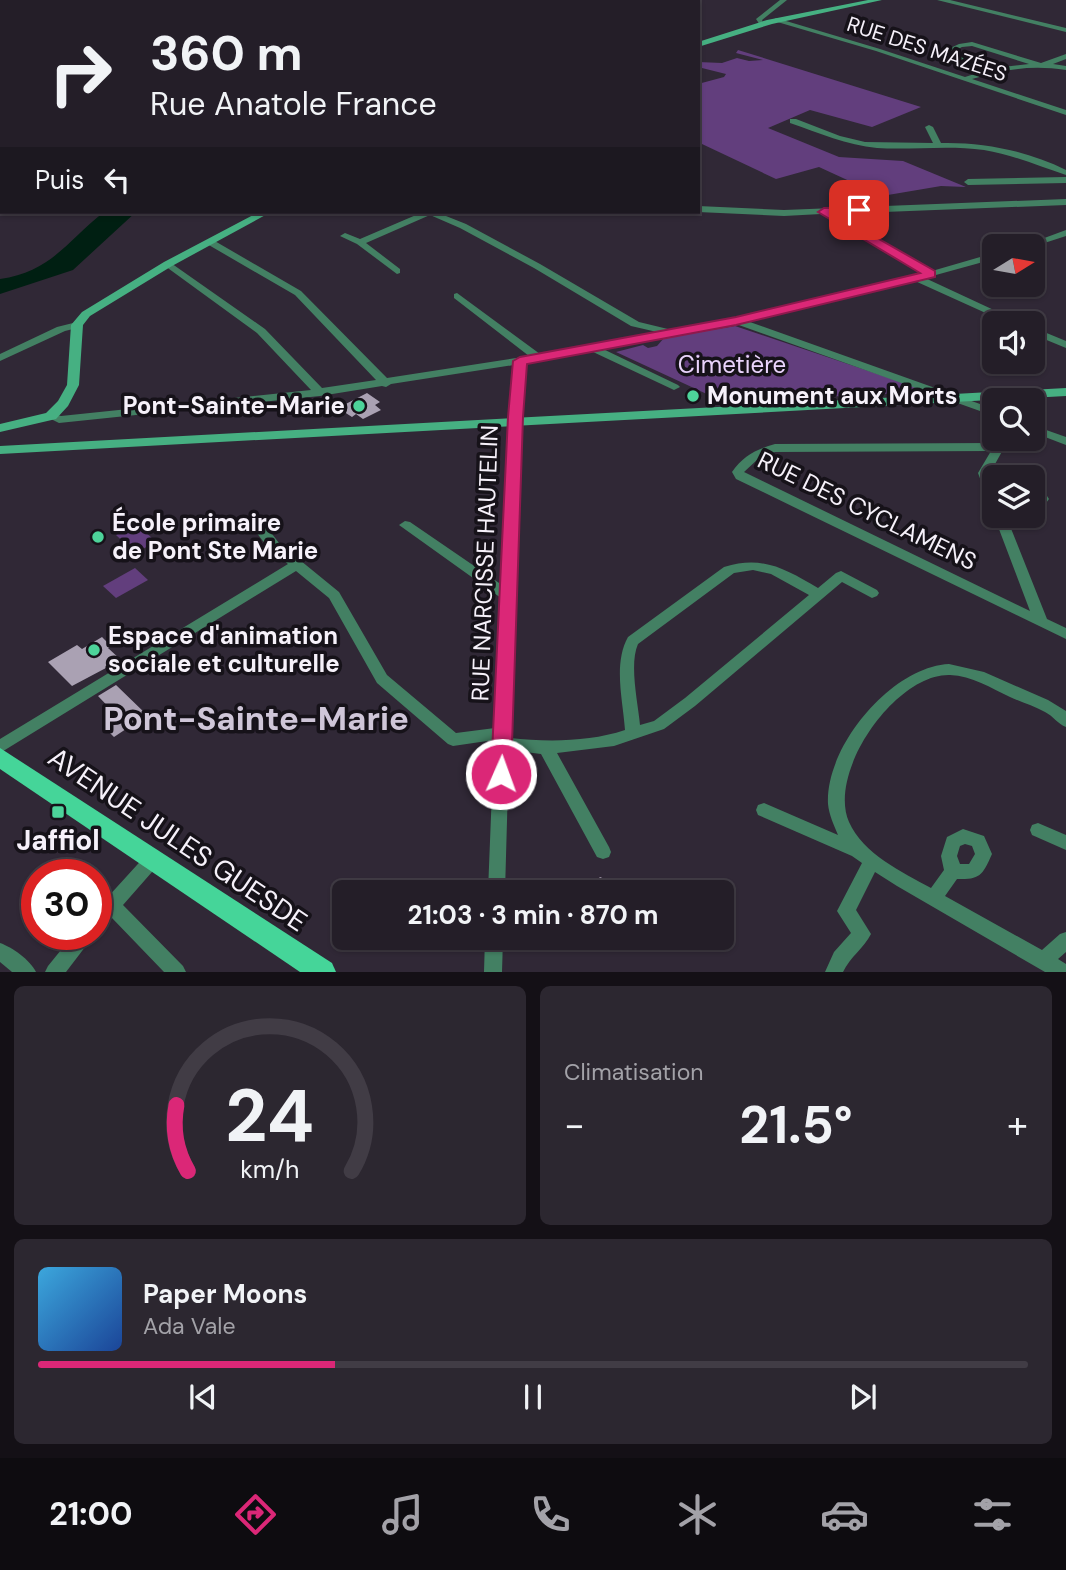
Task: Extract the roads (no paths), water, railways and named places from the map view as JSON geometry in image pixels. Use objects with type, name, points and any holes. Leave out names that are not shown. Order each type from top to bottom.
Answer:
[{"type":"main road","points":[[700,44],[776,20],[878,0]]},
{"type":"main road","points":[[0,428],[51,416],[63,403],[73,385],[77,325],[86,314],[168,264],[262,214]]},
{"type":"main road","points":[[0,450],[1066,392]]},
{"type":"main road","name":"AVENUE JULES GUESDE","points":[[0,757],[323,971]]},
{"type":"street","points":[[762,24],[758,20],[784,0]]},
{"type":"street","points":[[941,0],[1066,30]]},
{"type":"street","name":"RUE DES MAZÉES","points":[[776,20],[878,50],[1066,113]]},
{"type":"street","points":[[991,69],[946,52],[961,45],[972,44],[1042,65],[1066,68]]},
{"type":"street","points":[[966,79],[991,69],[1042,65],[1066,56]]},
{"type":"street","points":[[793,121],[855,142],[881,146],[939,145],[1012,153],[1066,173]]},
{"type":"street","points":[[929,127],[939,145]]},
{"type":"street","points":[[968,182],[1066,180]]},
{"type":"street","points":[[700,209],[769,214],[1066,202]]},
{"type":"street","points":[[824,212],[931,274]]},
{"type":"street","points":[[360,242],[424,214]]},
{"type":"street","points":[[434,214],[463,226],[537,266],[635,324],[675,332]]},
{"type":"street","points":[[345,236],[360,242],[397,271]]},
{"type":"street","points":[[1045,241],[1064,236]]},
{"type":"street","points":[[210,242],[298,293],[386,384]]},
{"type":"street","points":[[51,416],[59,420],[386,384],[736,321],[982,259]]},
{"type":"street","points":[[168,264],[261,331],[320,393]]},
{"type":"street","points":[[916,278],[990,311]]},
{"type":"street","points":[[457,296],[538,358]]},
{"type":"street","points":[[736,321],[982,408]]},
{"type":"street","points":[[631,341],[637,332],[635,324]]},
{"type":"street","points":[[0,358],[61,329],[77,325]]},
{"type":"street","points":[[1045,336],[1066,345]]},
{"type":"street","points":[[593,348],[674,387]]},
{"type":"street","name":"RUE NARCISSE HAUTELIN","points":[[496,880],[515,422],[520,361]]},
{"type":"street","points":[[1045,433],[1066,441]]},
{"type":"street","name":"RUE DES CYCLAMENS","points":[[982,443],[766,449],[741,466],[738,472],[740,476],[1066,634]]},
{"type":"street","points":[[405,525],[508,596]]},
{"type":"street","points":[[1005,528],[1041,622]]},
{"type":"street","points":[[261,529],[274,547],[334,595],[382,679],[453,740],[502,738],[546,748],[614,740],[659,725],[841,576],[873,593]]},
{"type":"street","points":[[0,747],[297,565]]},
{"type":"street","points":[[633,734],[628,651],[641,633],[729,570],[741,565],[766,566],[819,595]]},
{"type":"street","points":[[865,856],[848,837],[837,812],[836,800],[843,769],[868,722],[900,690],[919,676],[942,669],[965,672],[1044,706],[1065,718]]},
{"type":"street","points":[[546,748],[603,852]]},
{"type":"street","points":[[764,810],[865,856],[1063,971]]},
{"type":"street","points":[[1038,830],[1066,843]]},
{"type":"street","points":[[834,971],[840,958],[862,934],[846,911],[865,856]]},
{"type":"street","points":[[112,904],[153,859]]},
{"type":"street","points":[[934,898],[953,871]]},
{"type":"street","points":[[112,906],[177,971]]},
{"type":"street","points":[[1044,960],[1066,940]]},
{"type":"street","points":[[54,971],[72,950]]},
{"type":"street","points":[[493,971],[494,950]]},
{"type":"street","points":[[0,951],[27,971]]},
{"type":"place","name":"Monument aux Morts","points":[[693,396]]},
{"type":"place","name":"Pont-Sainte-Marie","points":[[359,406]]},
{"type":"place","name":"École primaire de Pont Ste Marie","points":[[98,537]]},
{"type":"place","name":"Espace d'animation sociale et culturelle","points":[[94,650]]},
{"type":"place","name":"Jaffiol","points":[[58,812]]},
{"type":"district","name":"Pont-Sainte-Marie","points":[[256,718]]},
{"type":"park label","name":"Cimetière","points":[[732,365]]}]
